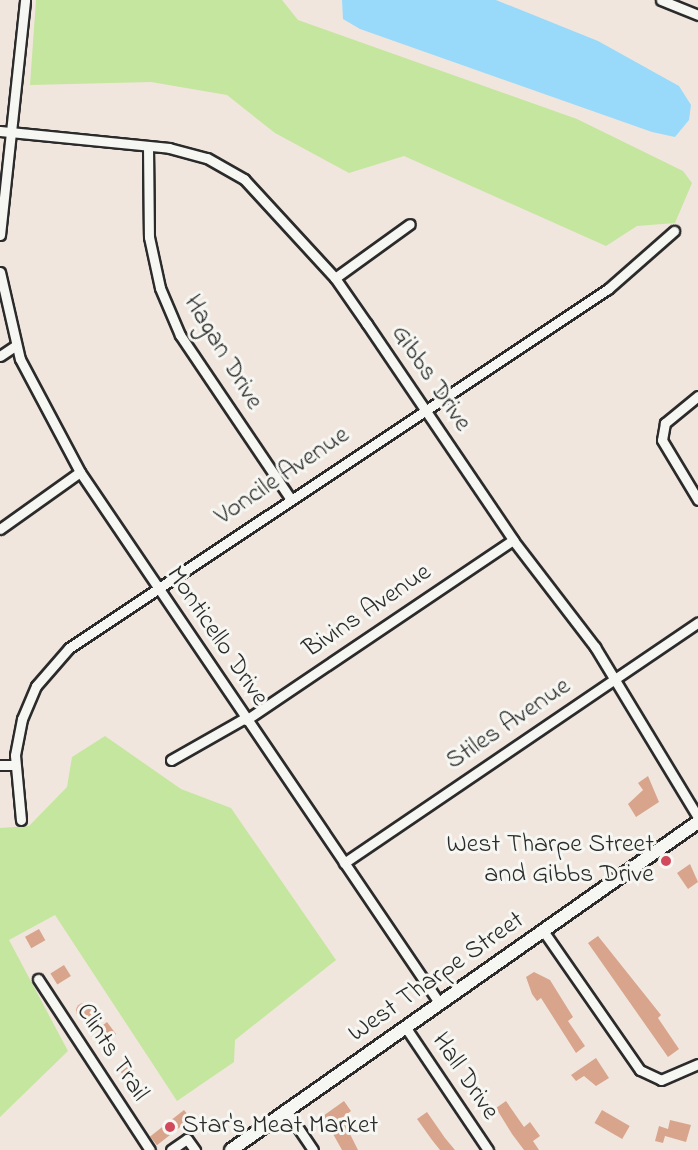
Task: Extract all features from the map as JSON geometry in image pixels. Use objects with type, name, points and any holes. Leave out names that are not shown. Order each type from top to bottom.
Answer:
[{"type":"main road","name":"West Tharpe Street","points":[[231,1150],[698,822]]},
{"type":"street","points":[[0,235],[5,131],[25,0]]},
{"type":"street","points":[[661,0],[698,15]]},
{"type":"street","name":"Gibbs Drive","points":[[5,131],[148,146],[191,153],[235,172],[335,278],[513,540],[614,680],[698,817]]},
{"type":"street","name":"Hagan Drive","points":[[148,146],[149,237],[160,288],[180,335],[290,498]]},
{"type":"street","points":[[335,278],[410,224]]},
{"type":"street","name":"Voncile Avenue","points":[[21,820],[15,765],[22,719],[49,668],[158,589],[424,406],[608,289],[674,231]]},
{"type":"street","name":"Monticello Drive","points":[[0,272],[15,346],[80,472],[440,1004]]},
{"type":"street","points":[[0,356],[15,346]]},
{"type":"street","points":[[698,396],[666,423],[662,440],[698,500]]},
{"type":"street","points":[[0,529],[80,472]]},
{"type":"street","name":"Bivins Avenue","points":[[171,760],[246,719],[513,540]]},
{"type":"street","name":"Stiles Avenue","points":[[344,863],[698,622]]},
{"type":"street","points":[[0,765],[15,765]]},
{"type":"street","points":[[544,932],[640,1070],[661,1080],[698,1064]]},
{"type":"street","name":"Clints Trail","points":[[38,979],[150,1150]]},
{"type":"street","name":"Hall Drive","points":[[406,1028],[488,1150]]},
{"type":"street","points":[[286,1110],[313,1150]]},
{"type":"street","points":[[171,1150],[187,1139],[195,1150]]},
{"type":"green space","points":[[36,0],[282,0],[298,20],[577,119],[683,171],[692,183],[675,223],[637,226],[606,246],[404,156],[349,173],[275,133],[227,95],[151,82],[30,85]]},
{"type":"green space","points":[[105,736],[181,789],[231,808],[336,960],[235,1040],[234,1062],[177,1101],[55,915],[9,940],[68,1051],[0,1117],[0,828],[29,826],[67,787],[72,757]]},
{"type":"water","points":[[342,0],[496,0],[598,41],[679,86],[691,105],[689,120],[675,137],[652,132],[360,29],[343,19]]},
{"type":"building","points":[[648,776],[659,802],[636,817],[628,804],[643,790],[638,783]]},
{"type":"building","points":[[690,864],[698,882],[688,889],[677,873]]},
{"type":"building","points":[[39,929],[45,940],[31,948],[25,937]]},
{"type":"building","points":[[598,936],[661,1015],[658,1018],[679,1049],[668,1057],[588,943]]},
{"type":"building","points":[[64,965],[71,976],[57,985],[50,973]]},
{"type":"building","points":[[534,972],[550,980],[573,1017],[568,1021],[585,1046],[576,1053],[541,998],[537,1001],[532,994],[526,977]]},
{"type":"building","points":[[81,1003],[87,1003],[92,1011],[90,1017],[81,1019],[76,1014],[76,1008]]},
{"type":"building","points":[[107,1022],[116,1034],[106,1041],[97,1029]]},
{"type":"building","points":[[596,1058],[609,1078],[596,1086],[584,1076],[576,1081],[571,1075]]},
{"type":"building","points":[[127,1062],[136,1074],[127,1081],[118,1069]]},
{"type":"building","points":[[344,1101],[351,1111],[342,1118],[358,1150],[342,1150],[323,1116]]},
{"type":"building","points":[[506,1101],[524,1127],[530,1122],[540,1136],[533,1141],[539,1150],[524,1150],[512,1134],[496,1108]]},
{"type":"building","name":"Star's Meat Market","points":[[184,1110],[191,1119],[157,1145],[150,1136]]},
{"type":"building","points":[[602,1110],[630,1126],[622,1139],[594,1123]]},
{"type":"building","points":[[427,1112],[455,1150],[440,1150],[432,1140],[417,1119]]},
{"type":"building","points":[[670,1120],[691,1125],[686,1142],[665,1136],[663,1143],[655,1141],[659,1126],[668,1129]]},
{"type":"place","name":"West Tharpe Street and Gibbs Drive","points":[[666,861]]},
{"type":"place","name":"Star's Meat Market","points":[[170,1127]]}]
